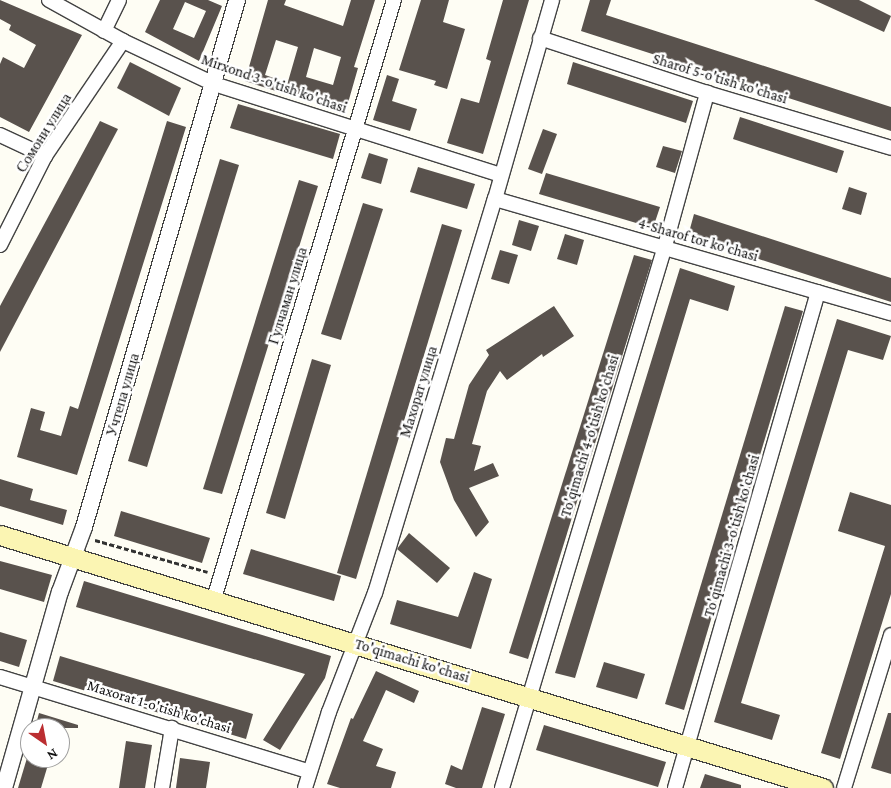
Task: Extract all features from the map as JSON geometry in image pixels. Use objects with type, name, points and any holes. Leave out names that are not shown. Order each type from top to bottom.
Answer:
[{"type":"main road","name":"To'qimachi ko'chasi","points":[[0,535],[823,788]]},
{"type":"street","name":"Mirxond 3-o'tish ko'chasi","points":[[49,0],[123,41],[214,84],[355,130]]},
{"type":"street","points":[[104,31],[119,0]]},
{"type":"street","name":"Учтепа улица","points":[[4,788],[214,84],[237,0]]},
{"type":"street","name":"Гулчаман улица","points":[[214,602],[394,0]]},
{"type":"street","name":"Махорат улица","points":[[305,788],[308,770],[375,593],[495,199],[552,0]]},
{"type":"street","name":"Sharof 5-o'tish ko'chasi","points":[[540,38],[707,93],[891,148]]},
{"type":"street","name":"Сомони улица","points":[[0,245],[45,156],[123,41]]},
{"type":"street","name":"To'qimachi 4-o'tish ko'chasi","points":[[502,788],[665,246],[707,93]]},
{"type":"street","points":[[355,130],[501,175]]},
{"type":"street","points":[[0,135],[45,156]]},
{"type":"street","name":"4-Sharof tor ko'chasi","points":[[495,199],[665,246],[891,313]]},
{"type":"street","name":"To'qimachi 3-o'tish ko'chasi","points":[[674,788],[818,292]]},
{"type":"street","points":[[844,788],[891,635]]},
{"type":"street","name":"Maxorat 1-o'tish ko'chasi","points":[[0,677],[308,770]]},
{"type":"street","points":[[162,788],[172,728]]},
{"type":"path","points":[[96,546],[98,541],[221,576]]},
{"type":"building","points":[[0,0],[82,35],[29,132],[0,117],[0,64],[3,57],[24,68],[36,45],[9,30],[11,25],[0,19]]},
{"type":"building","points":[[160,0],[208,0],[222,6],[199,61],[145,32]],"holes":[[[185,2],[206,11],[194,38],[173,29]]]},
{"type":"building","points":[[268,0],[286,0],[284,5],[343,26],[351,0],[375,0],[354,67],[358,68],[346,110],[285,92],[298,47],[276,40],[265,75],[286,82],[282,93],[245,81]],"holes":[[[314,48],[341,57],[333,85],[306,77]]]},
{"type":"building","points":[[421,0],[449,0],[443,22],[465,29],[447,89],[434,85],[436,81],[399,70]]},
{"type":"building","points":[[503,0],[529,0],[483,154],[447,143],[461,98],[479,103],[491,61],[486,59]]},
{"type":"building","points":[[590,0],[611,0],[606,15],[891,107],[891,131],[581,31]]},
{"type":"building","points":[[814,0],[859,0],[891,16],[884,32]]},
{"type":"building","points":[[130,62],[181,88],[169,116],[117,88]]},
{"type":"building","points":[[573,62],[693,101],[686,123],[567,84]]},
{"type":"building","points":[[387,75],[399,79],[392,101],[417,109],[410,131],[373,120]]},
{"type":"building","points":[[238,104],[340,134],[333,159],[230,128]]},
{"type":"building","points":[[740,117],[844,151],[837,173],[733,139]]},
{"type":"building","points":[[100,121],[118,129],[0,352],[0,306]]},
{"type":"building","points":[[167,121],[186,127],[77,475],[17,457],[31,408],[45,412],[40,430],[61,436],[70,406],[78,409]]},
{"type":"building","points":[[543,129],[557,134],[542,174],[528,169]]},
{"type":"building","points":[[663,146],[682,151],[675,173],[656,167]]},
{"type":"building","points":[[369,153],[388,159],[381,184],[361,178]]},
{"type":"building","points":[[220,159],[239,165],[147,467],[128,461]]},
{"type":"building","points":[[418,167],[475,184],[467,209],[410,192]]},
{"type":"building","points":[[546,173],[660,207],[653,228],[539,194]]},
{"type":"building","points":[[299,180],[318,186],[222,494],[203,489]]},
{"type":"building","points":[[849,187],[867,193],[861,215],[842,209]]},
{"type":"building","points":[[363,203],[383,209],[341,340],[321,334]]},
{"type":"building","points":[[694,214],[891,278],[891,302],[688,236]]},
{"type":"building","points":[[519,220],[539,226],[531,251],[512,245]]},
{"type":"building","points":[[442,224],[462,230],[356,579],[337,573]]},
{"type":"building","points":[[565,234],[584,240],[577,265],[557,259]]},
{"type":"building","points":[[500,250],[518,255],[509,284],[491,279]]},
{"type":"building","points":[[634,255],[652,260],[528,659],[509,653]]},
{"type":"building","points":[[680,268],[735,286],[728,311],[690,299],[575,678],[555,673]]},
{"type":"building","points":[[554,306],[574,336],[543,357],[542,354],[507,380],[500,371],[487,391],[472,444],[481,446],[474,471],[493,463],[499,476],[469,488],[489,522],[476,537],[454,500],[440,462],[446,438],[454,439],[469,385],[489,355],[486,350]]},
{"type":"building","points":[[785,306],[803,311],[684,710],[665,704]]},
{"type":"building","points":[[837,319],[891,336],[883,360],[848,350],[741,703],[780,715],[772,740],[714,722]]},
{"type":"building","points":[[312,359],[331,365],[285,519],[266,513]]},
{"type":"building","points":[[0,479],[33,489],[30,500],[67,510],[63,525],[0,506]]},
{"type":"building","points":[[850,492],[891,505],[891,594],[840,759],[821,753],[885,546],[838,531]]},
{"type":"building","points":[[121,511],[210,538],[202,563],[114,536]]},
{"type":"building","points":[[409,533],[450,568],[437,583],[397,549]]},
{"type":"building","points":[[251,549],[341,576],[334,601],[243,574]]},
{"type":"building","points":[[0,561],[52,575],[44,602],[0,589]]},
{"type":"building","points":[[474,572],[492,579],[471,649],[390,624],[397,600],[458,617]]},
{"type":"building","points":[[84,581],[331,656],[325,678],[280,750],[263,740],[305,674],[76,607]]},
{"type":"building","points":[[0,632],[27,640],[19,667],[0,661]]},
{"type":"building","points":[[60,656],[253,714],[246,739],[53,681]]},
{"type":"building","points":[[604,662],[645,674],[637,699],[596,687]]},
{"type":"building","points":[[376,671],[419,691],[414,703],[386,690],[363,741],[383,749],[376,766],[396,772],[391,788],[340,788],[327,784],[351,718],[353,719]]},
{"type":"building","points":[[482,707],[505,714],[482,788],[456,788],[445,784],[451,765],[462,770]]},
{"type":"building","points":[[39,713],[55,718],[38,718]]},
{"type":"building","points":[[888,713],[891,713],[891,774],[871,768]]},
{"type":"building","points":[[70,723],[78,725],[78,728],[70,728]]},
{"type":"building","points":[[544,725],[666,762],[658,787],[536,750]]},
{"type":"building","points":[[126,741],[152,745],[145,788],[119,788]]},
{"type":"building","points":[[180,758],[210,762],[206,788],[176,788]]},
{"type":"building","points":[[24,768],[47,768],[41,788],[18,788]]},
{"type":"building","points":[[705,774],[741,785],[741,788],[700,788]]}]
